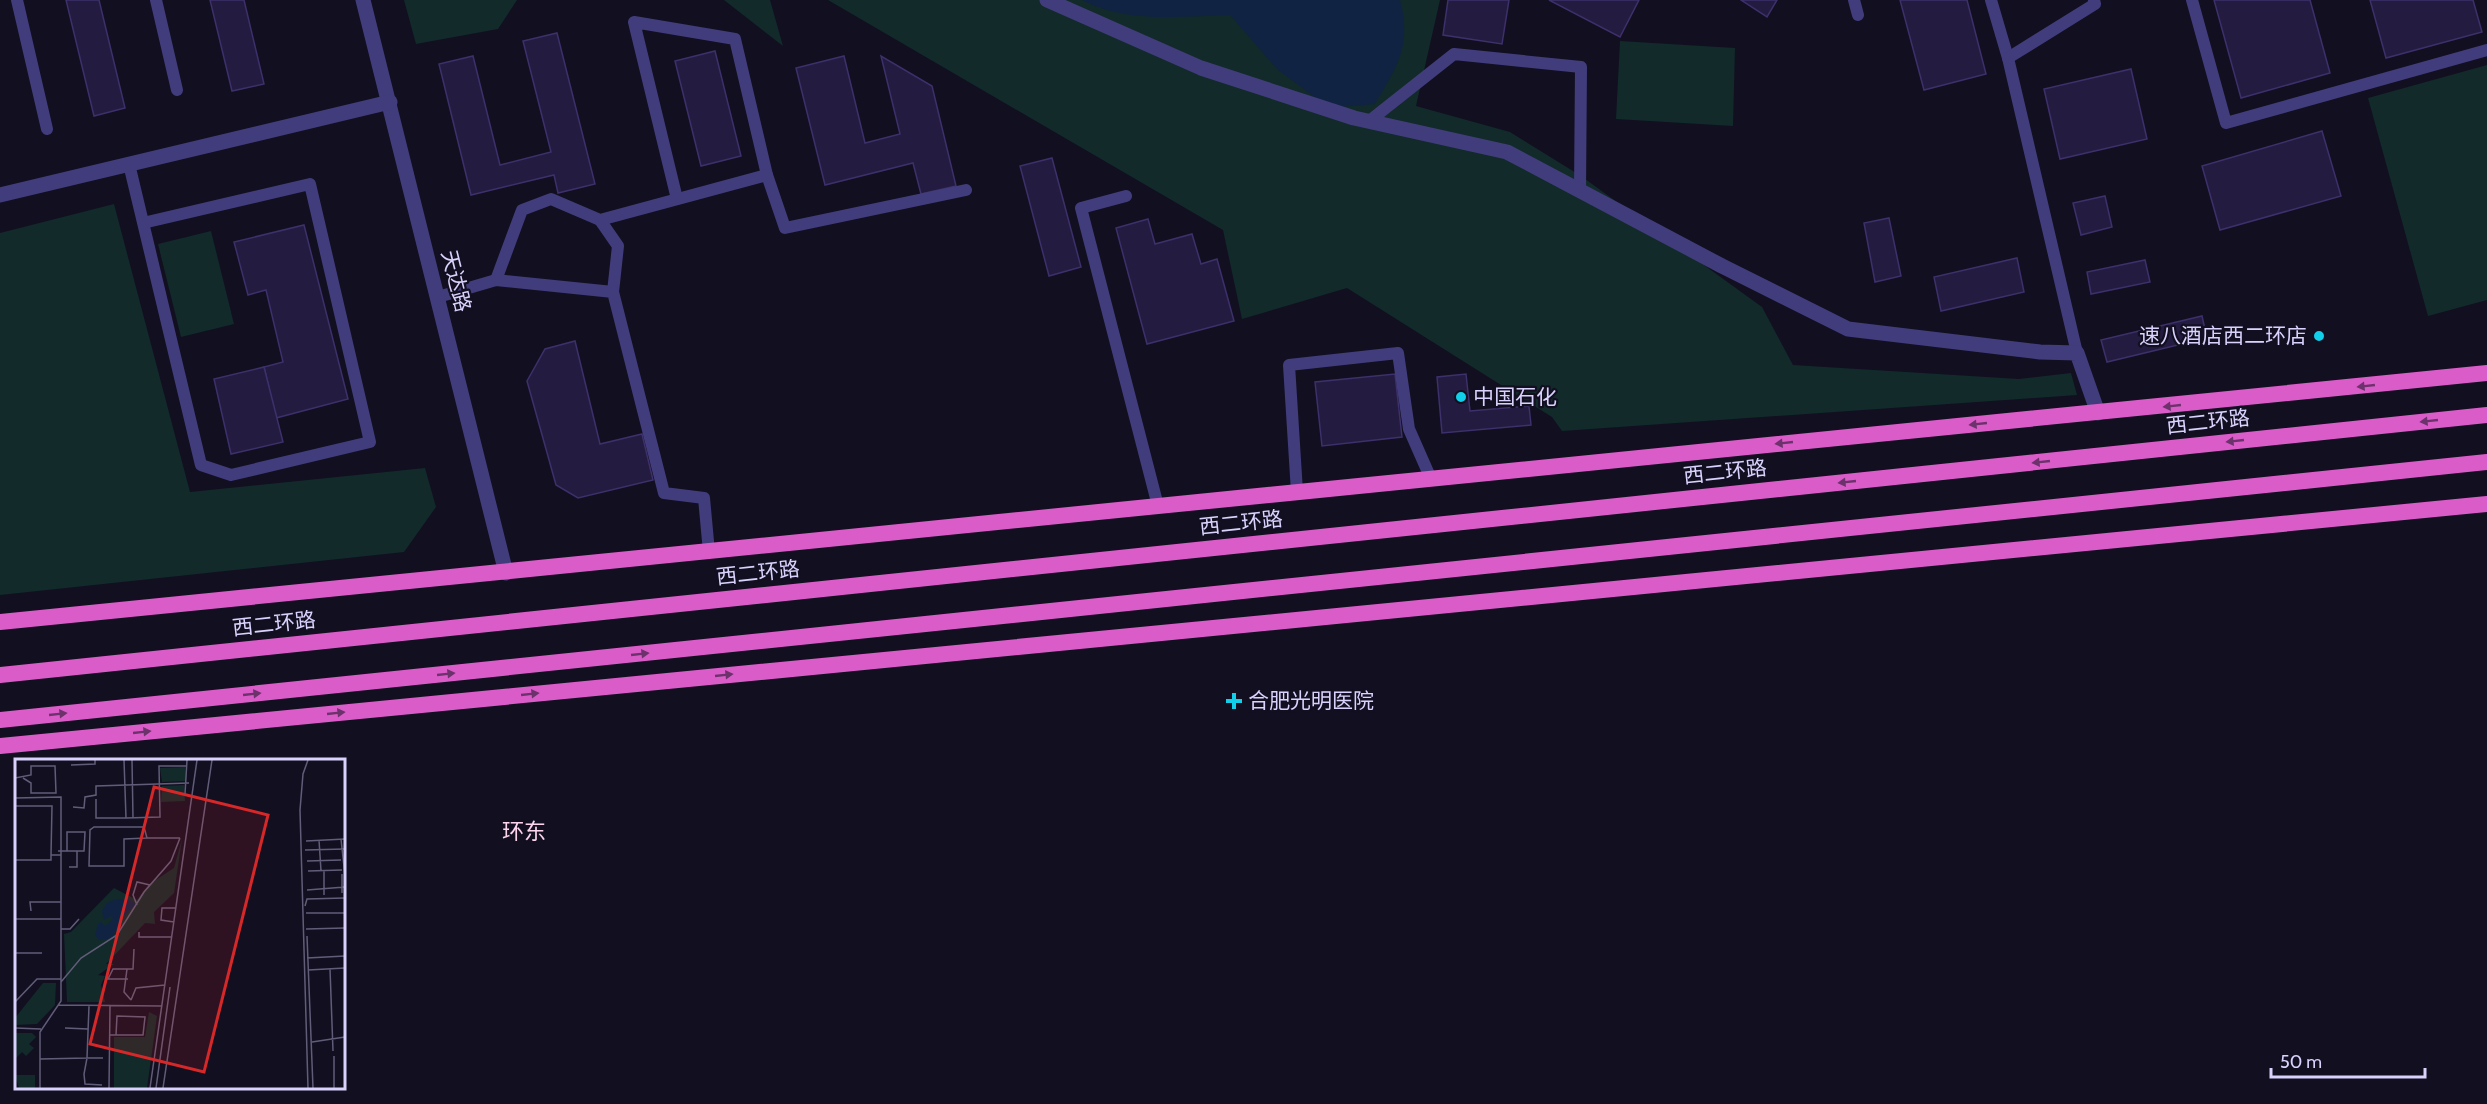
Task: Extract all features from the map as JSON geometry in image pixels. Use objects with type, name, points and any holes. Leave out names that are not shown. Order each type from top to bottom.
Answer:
[{"type":"highway","name":"西二环路","points":[[0,622],[2487,374]]},
{"type":"highway","name":"西二环路","points":[[0,675],[2487,415]]},
{"type":"highway","points":[[0,720],[2487,462]]},
{"type":"highway","points":[[0,746],[2487,504]]},
{"type":"street","name":"天达路","points":[[363,0],[506,573]]},
{"type":"street","points":[[1047,0],[1201,68],[1368,122],[1507,152],[1722,266],[1848,329],[2040,352],[2077,353],[2098,413]]},
{"type":"street","points":[[0,195],[390,102]]},
{"type":"lane","points":[[17,0],[47,129]]},
{"type":"lane","points":[[156,0],[177,90]]},
{"type":"lane","points":[[1854,0],[1858,15]]},
{"type":"lane","points":[[1991,0],[2008,58],[2077,353]]},
{"type":"lane","points":[[2008,58],[2095,4],[2094,0]]},
{"type":"lane","points":[[2192,0],[2226,123],[2487,51]]},
{"type":"lane","points":[[677,199],[634,22],[735,39],[767,175],[785,228],[966,190]]},
{"type":"lane","points":[[1368,122],[1454,54],[1581,67],[1580,191]]},
{"type":"lane","points":[[129,164],[143,223],[201,465],[231,475],[370,442],[310,184],[143,223]]},
{"type":"lane","points":[[600,220],[767,175]]},
{"type":"lane","points":[[1126,196],[1081,208],[1158,506]]},
{"type":"lane","points":[[496,280],[522,210],[550,200],[600,220],[618,246],[613,292],[664,493],[704,498],[709,552]]},
{"type":"lane","points":[[438,297],[496,280],[613,292]]},
{"type":"lane","points":[[1298,492],[1289,365],[1398,353],[1409,429],[1431,479]]},
{"type":"green space","points":[[404,0],[517,0],[498,29],[416,44]]},
{"type":"green space","points":[[724,0],[770,0],[783,46]]},
{"type":"green space","points":[[828,0],[1440,0],[1416,106],[1510,132],[1581,176],[1762,307],[1793,365],[2019,379],[2071,373],[2077,395],[1562,431],[1552,417],[1347,288],[1242,319],[1223,230]]},
{"type":"green space","points":[[1620,41],[1735,48],[1733,126],[1616,119]]},
{"type":"green space","points":[[2487,65],[2487,300],[2428,316],[2368,98]]},
{"type":"green space","points":[[114,204],[190,492],[425,468],[436,507],[404,552],[0,595],[0,233]]},
{"type":"green space","points":[[211,231],[234,324],[181,337],[158,244]]},
{"type":"water","points":[[1082,0],[1400,0],[1404,30],[1403,43],[1396,67],[1375,104],[1329,108],[1277,69],[1230,15],[1136,16],[1099,8]]},
{"type":"building","points":[[66,0],[99,0],[125,108],[94,116]]},
{"type":"building","points":[[210,0],[244,0],[264,84],[232,91]]},
{"type":"building","points":[[1448,0],[1509,0],[1502,44],[1443,35]]},
{"type":"building","points":[[1549,0],[1639,0],[1620,37]]},
{"type":"building","points":[[1741,0],[1777,0],[1767,17]]},
{"type":"building","points":[[1900,0],[1967,0],[1986,74],[1924,90]]},
{"type":"building","points":[[2214,0],[2310,0],[2330,73],[2241,98]]},
{"type":"building","points":[[2370,0],[2473,0],[2482,32],[2386,58]]},
{"type":"building","points":[[557,33],[595,184],[558,193],[554,175],[471,195],[439,64],[473,56],[500,165],[551,152],[523,41]]},
{"type":"building","points":[[715,51],[741,156],[701,166],[675,61]]},
{"type":"building","points":[[844,56],[865,143],[900,134],[881,56],[932,86],[956,186],[921,194],[913,163],[825,185],[796,68]]},
{"type":"building","points":[[2131,69],[2147,139],[2060,159],[2044,89]]},
{"type":"building","points":[[2322,131],[2341,196],[2220,230],[2202,166]]},
{"type":"building","points":[[1052,158],[1081,267],[1049,276],[1020,166]]},
{"type":"building","points":[[2105,196],[2112,227],[2081,235],[2073,203]]},
{"type":"building","points":[[1889,218],[1901,276],[1875,282],[1864,223]]},
{"type":"building","points":[[1148,219],[1155,244],[1192,234],[1201,264],[1217,259],[1234,321],[1147,344],[1116,228]]},
{"type":"building","points":[[304,225],[348,399],[276,418],[264,367],[283,362],[266,290],[248,295],[234,242]]},
{"type":"building","points":[[2017,258],[2024,292],[1941,311],[1934,277]]},
{"type":"building","points":[[2145,260],[2150,282],[2091,294],[2087,272]]},
{"type":"building","points":[[2202,316],[2207,338],[2107,362],[2101,340]]},
{"type":"building","points":[[575,341],[600,444],[642,434],[653,480],[578,498],[556,485],[527,381],[545,349]]},
{"type":"building","points":[[264,367],[283,442],[231,454],[214,379]]},
{"type":"building","points":[[1395,374],[1402,437],[1322,446],[1315,382]]},
{"type":"building","points":[[1466,374],[1470,411],[1529,406],[1531,425],[1442,433],[1437,377]]},
{"type":"place","name":"速八酒店西二环店","points":[[2319,336]]},
{"type":"place","name":"中国石化","points":[[1461,397]]},
{"type":"place","name":"合肥光明医院","points":[[1234,701]]},
{"type":"district","name":"环东","points":[[524,831]]}]
